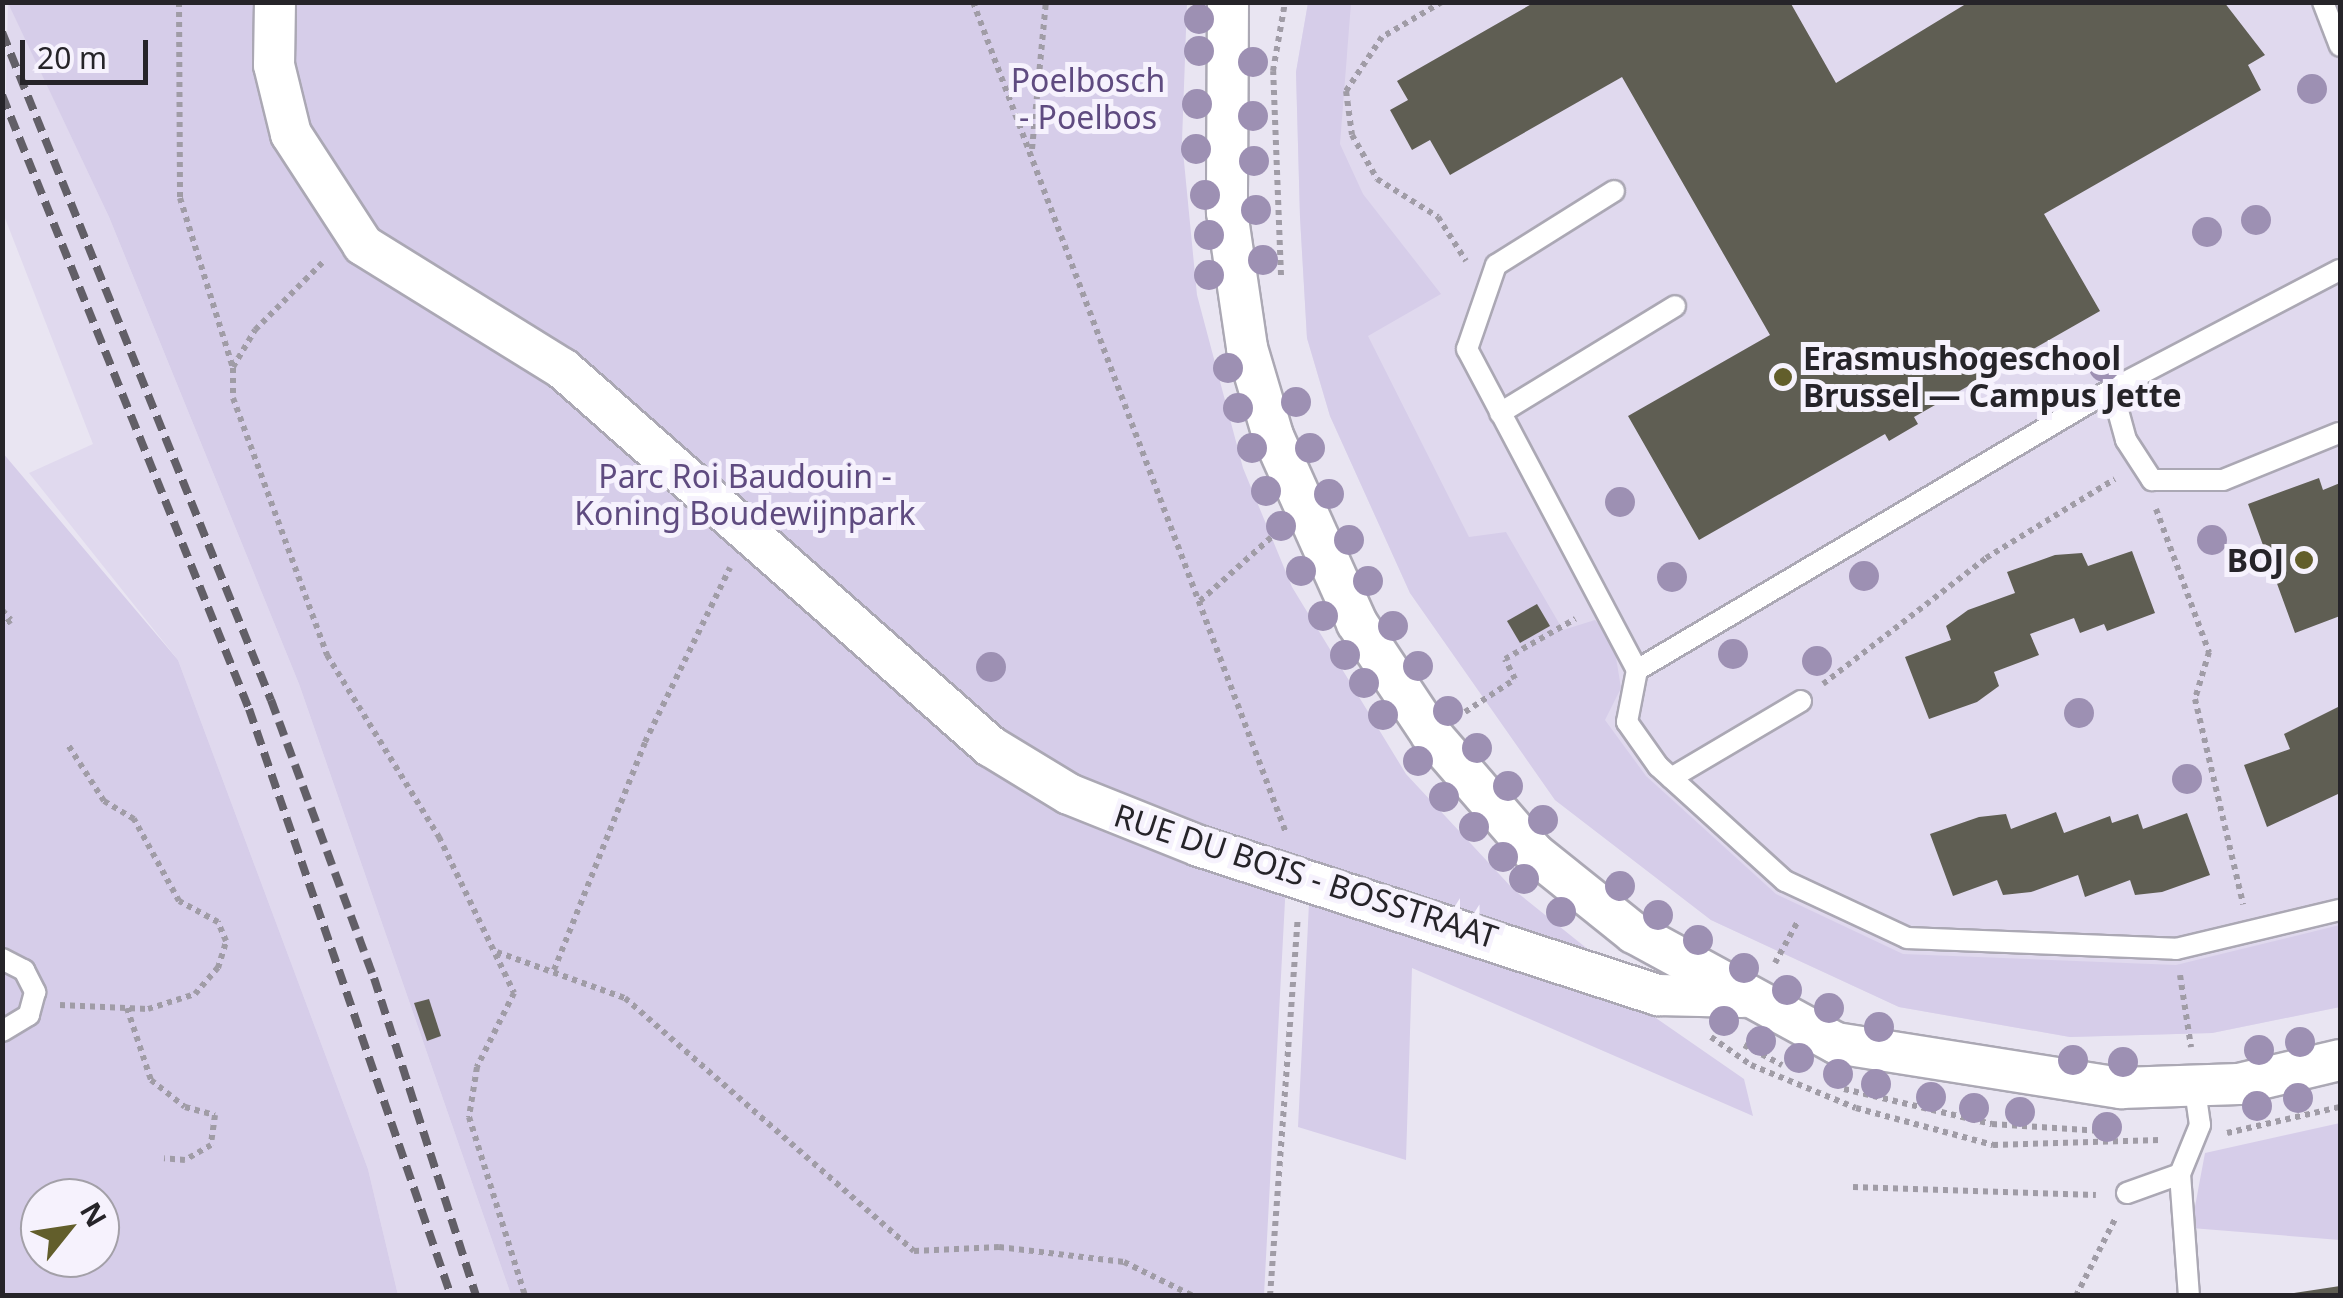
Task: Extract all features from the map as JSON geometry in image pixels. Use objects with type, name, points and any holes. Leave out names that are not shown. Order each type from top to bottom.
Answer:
[{"type":"street","name":"RUE DU BOIS - BOSSTRAAT","points":[[274,2],[286,118],[344,225],[417,284],[562,369],[990,746],[1121,817],[1671,997],[1742,996]]},
{"type":"street","points":[[1228,2],[1227,212],[1247,348],[1312,528],[1357,623],[1447,723],[1534,853],[1634,933],[1742,996],[1836,1043],[1897,1058],[2197,1107],[2340,1060]]},
{"type":"lane","points":[[2323,2],[2340,46]]},
{"type":"lane","points":[[1614,191],[1496,265],[1466,349],[1637,670],[1627,722],[1671,778],[1785,881],[1907,938],[2176,950],[2340,910]]},
{"type":"lane","points":[[1637,670],[2112,389],[2340,270]]},
{"type":"lane","points":[[1500,413],[1675,306]]},
{"type":"lane","points":[[2112,389],[2146,471],[2223,480],[2339,433]]},
{"type":"lane","points":[[1671,778],[1801,701]]},
{"type":"lane","points":[[2,959],[31,980],[34,1004],[2,1031]]},
{"type":"lane","points":[[2189,1296],[2180,1174],[2197,1107]]},
{"type":"lane","points":[[2128,1193],[2180,1174]]},
{"type":"path","points":[[179,2],[180,198],[232,368],[233,398],[327,655],[497,952],[514,993],[477,1067],[470,1117],[525,1296]]},
{"type":"path","points":[[973,2],[1032,150],[1301,875],[1270,1296]]},
{"type":"path","points":[[1032,150],[1046,2]]},
{"type":"path","points":[[1282,288],[1273,71],[1285,2]]},
{"type":"path","points":[[1442,2],[1360,60],[1346,91],[1352,135],[1377,180],[1438,217],[1485,298]]},
{"type":"path","points":[[232,368],[344,225]]},
{"type":"path","points":[[1801,701],[1986,558],[2146,471],[2209,652],[2195,698],[2249,934]]},
{"type":"path","points":[[1270,520],[1284,552]]},
{"type":"path","points":[[554,970],[743,529]]},
{"type":"path","points":[[1200,601],[1248,557]]},
{"type":"path","points":[[1447,723],[1515,679],[1505,659],[1602,603]]},
{"type":"path","points":[[2,610],[11,620],[2,626]]},
{"type":"path","points":[[1447,723],[1453,697]]},
{"type":"path","points":[[1447,723],[1473,724]]},
{"type":"path","points":[[34,1004],[127,1008],[195,994],[218,968],[226,941],[218,922],[180,901],[134,818],[104,801],[68,745]]},
{"type":"path","points":[[1742,996],[1770,968],[1813,894]]},
{"type":"path","points":[[2176,950],[2197,1107]]},
{"type":"path","points":[[497,952],[625,998],[914,1251],[999,1247],[1124,1262],[1194,1296]]},
{"type":"path","points":[[1754,958],[1770,968]]},
{"type":"path","points":[[1671,997],[1765,1057],[1856,1094],[2083,1133],[2197,1107],[2340,1100]]},
{"type":"path","points":[[127,1008],[151,1080],[185,1107],[214,1115],[212,1144],[185,1160],[164,1158]]},
{"type":"path","points":[[1853,1187],[2010,1198],[2128,1193],[2076,1296]]},
{"type":"shaded area","points":[[8,2],[109,217],[299,684],[511,1295],[398,1295],[368,1169],[178,660],[29,473],[93,444],[3,213]]},
{"type":"shaded area","name":"Erasmushogeschool Brussel — Campus Jette","points":[[1308,3],[2340,3],[2340,1007],[2212,1033],[2070,1037],[1899,1007],[1711,920],[1555,800],[1410,593],[1330,416],[1307,338],[1300,217],[1296,72]]},
{"type":"green space","name":"Parc Roi Baudouin - Koning Boudewijnpark","points":[[8,3],[1187,3],[1182,141],[1197,295],[1243,468],[1292,587],[1406,774],[1514,890],[1620,975],[1627,998],[1744,1079],[1753,1116],[1412,968],[1406,1160],[1298,1127],[1309,903],[1302,886],[1286,882],[1264,1295],[511,1295],[299,684],[109,217]]},
{"type":"green space","points":[[1308,3],[1351,3],[1340,144],[1363,194],[1441,294],[1368,336],[1469,537],[1506,532],[1563,630],[1595,620],[1613,639],[1621,688],[1605,720],[1646,776],[1776,894],[1903,954],[2176,965],[2340,925],[2340,1007],[2212,1033],[2070,1037],[1899,1007],[1711,920],[1555,800],[1410,593],[1330,416],[1307,338],[1300,217],[1296,72]]},
{"type":"green space","points":[[2,452],[178,660],[368,1169],[398,1295],[3,1295]]},
{"type":"green space","points":[[2340,1123],[2340,1240],[2191,1228],[2205,1153]]},
{"type":"building","points":[[1535,2],[1790,2],[1836,83],[1969,2],[2224,2],[2265,55],[2248,65],[2261,90],[2044,214],[2100,311],[1914,417],[1918,424],[1889,441],[1885,434],[1699,540],[1628,416],[1770,335],[1622,77],[1450,175],[1430,140],[1412,150],[1390,110],[1408,100],[1397,81]]},
{"type":"building","name":"BOJ","points":[[2319,478],[2323,490],[2340,483],[2340,616],[2295,633],[2248,504]]},
{"type":"building","points":[[2132,551],[2155,613],[2107,631],[2104,624],[2080,633],[2074,618],[2030,634],[2039,655],[1994,672],[1999,686],[1977,702],[1929,719],[1905,657],[1951,640],[1946,626],[1968,610],[2015,593],[2007,572],[2055,555],[2082,553],[2088,566]]},
{"type":"building","points":[[1537,604],[1550,626],[1520,643],[1507,621]]},
{"type":"building","points":[[2340,706],[2338,794],[2267,827],[2244,765],[2290,749],[2284,734]]},
{"type":"building","points":[[2056,812],[2064,833],[2110,816],[2112,823],[2138,814],[2143,829],[2187,813],[2210,875],[2162,892],[2135,895],[2130,880],[2085,897],[2078,875],[2031,892],[2003,895],[1997,880],[1953,896],[1930,834],[1979,817],[2006,814],[2011,829]]},
{"type":"building","points":[[429,999],[441,1036],[427,1041],[414,1003]]},
{"type":"building","points":[[2340,1286],[2340,1296],[2294,1293]]},
{"type":"railway","points":[[2,32],[271,700],[374,978],[476,1296]]},
{"type":"railway","points":[[2,95],[249,709],[451,1296]]},
{"type":"place","name":"Erasmushogeschool Brussel — Campus Jette","points":[[1783,377]]},
{"type":"place","name":"BOJ","points":[[2304,560]]},
{"type":"park label","name":"Poelbosch - Poelbos","points":[[1088,100]]}]
